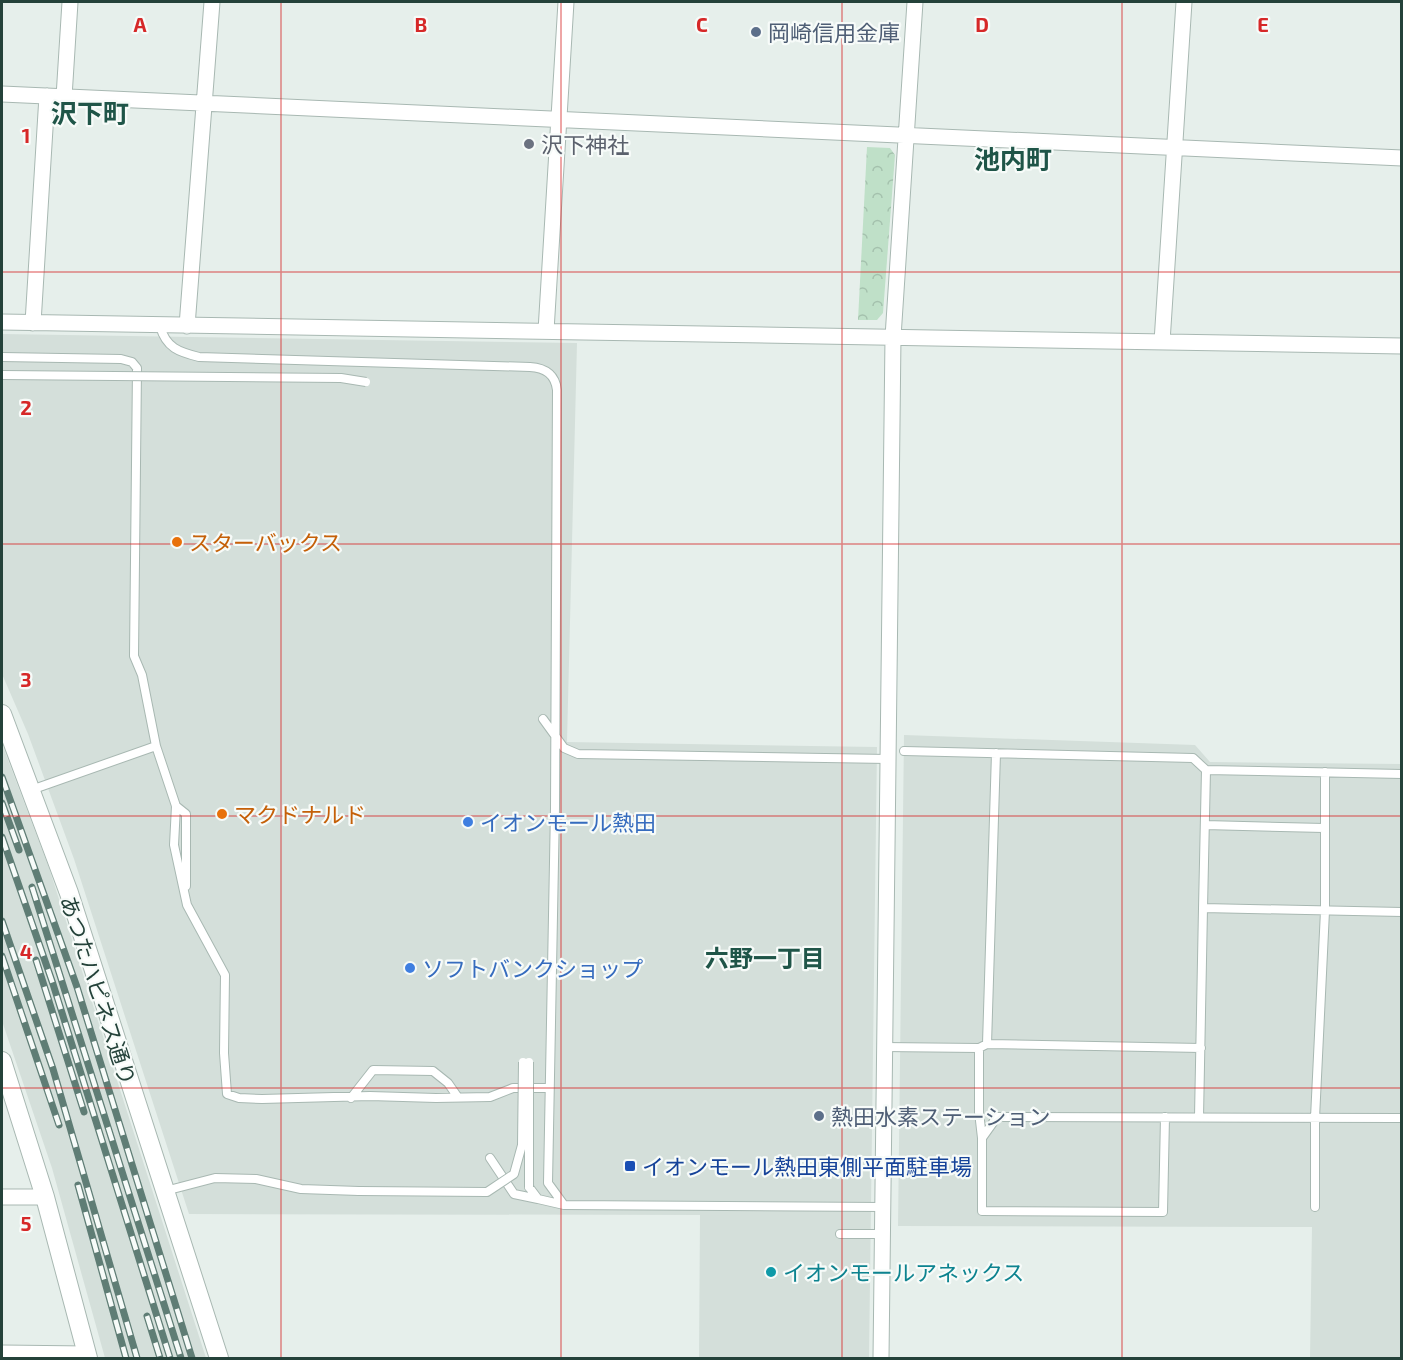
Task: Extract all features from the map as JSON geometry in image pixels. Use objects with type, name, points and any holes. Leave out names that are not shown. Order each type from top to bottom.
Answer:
[{"type":"street","points":[[64,97],[70,2]]},
{"type":"street","points":[[187,326],[212,2]]},
{"type":"street","points":[[546,331],[566,2]]},
{"type":"street","points":[[881,1359],[893,337],[915,2]]},
{"type":"street","points":[[1162,342],[1184,2]]},
{"type":"street","points":[[2,94],[1401,158]]},
{"type":"street","points":[[33,323],[47,96]]},
{"type":"street","points":[[2,322],[1401,346]]},
{"type":"street","name":"あつたハピネス通り","points":[[2,714],[69,893],[219,1359]]},
{"type":"street","points":[[2,1061],[45,1197],[88,1356],[2,1353]]},
{"type":"street","points":[[2,1197],[45,1197]]},
{"type":"lane","points":[[160,326],[164,339],[173,349],[199,357],[530,367],[545,369],[556,382],[556,739],[548,1183],[564,1205]]},
{"type":"lane","points":[[2,357],[121,359],[132,362],[137,368],[134,656],[142,675],[154,727],[156,747],[176,806],[174,845],[187,905],[225,975],[224,1053],[227,1094],[239,1098],[262,1099],[490,1097],[513,1088],[549,1088]]},
{"type":"lane","points":[[2,375],[341,378],[366,382]]},
{"type":"lane","points":[[543,719],[564,748],[578,754],[888,759]]},
{"type":"lane","points":[[31,790],[156,747]]},
{"type":"lane","points":[[904,751],[1193,758],[1206,770],[1401,774]]},
{"type":"lane","points":[[996,753],[978,1112],[982,1138],[982,1211],[1163,1212],[1165,1117]]},
{"type":"lane","points":[[1199,1117],[1206,770]]},
{"type":"lane","points":[[1315,1207],[1315,1118],[1325,911],[1325,772]]},
{"type":"lane","points":[[1205,825],[1324,828]]},
{"type":"lane","points":[[1203,908],[1401,912]]},
{"type":"lane","points":[[884,1047],[1201,1048]]},
{"type":"lane","points":[[164,1192],[215,1178],[256,1179],[301,1189],[487,1192],[514,1174],[522,1145],[526,1062],[527,1172],[529,1187],[538,1199]]},
{"type":"lane","points":[[351,1098],[373,1070],[433,1071],[448,1083],[457,1096]]},
{"type":"lane","points":[[982,1138],[997,1117],[1401,1118]]},
{"type":"lane","points":[[490,1158],[514,1194],[564,1205],[883,1207]]},
{"type":"lane","points":[[840,1234],[882,1234]]},
{"type":"shaded area","name":"イオンモール熱田","points":[[2,334],[577,343],[567,742],[877,747],[869,1358],[699,1358],[700,1215],[189,1214],[74,859],[28,734],[2,674]]},
{"type":"shaded area","points":[[904,735],[1195,745],[1210,762],[1401,764],[1401,1358],[1310,1358],[1312,1227],[898,1226]]},
{"type":"shaded area","points":[[2,744],[49,868],[206,1358],[105,1358],[52,1168],[2,1021]]},
{"type":"green space","points":[[867,147],[890,148],[895,155],[883,313],[877,320],[858,320]]},
{"type":"railway","points":[[2,777],[77,987],[192,1358]]},
{"type":"railway","points":[[2,803],[19,850]]},
{"type":"railway","points":[[2,837],[53,984],[170,1358]]},
{"type":"railway","points":[[32,887],[181,1358]]},
{"type":"railway","points":[[2,921],[53,1069],[137,1358]]},
{"type":"railway","points":[[2,956],[59,1125]]},
{"type":"railway","points":[[36,960],[84,1112]]},
{"type":"railway","points":[[78,1185],[126,1358]]},
{"type":"railway","points":[[147,1316],[160,1358]]},
{"type":"place","name":"岡崎信用金庫","points":[[756,32]]},
{"type":"place","name":"沢下神社","points":[[529,144]]},
{"type":"place","name":"スターバックス","points":[[177,542]]},
{"type":"place","name":"マクドナルド","points":[[222,814]]},
{"type":"place","name":"イオンモール熱田","points":[[468,822]]},
{"type":"place","name":"ソフトバンクショップ","points":[[410,968]]},
{"type":"place","name":"熱田水素ステーション","points":[[819,1116]]},
{"type":"place","name":"イオンモール熱田東側平面駐車場","points":[[630,1166]]},
{"type":"place","name":"イオンモールアネックス","points":[[771,1272]]},
{"type":"district","name":"沢下町","points":[[90,112]]},
{"type":"district","name":"池内町","points":[[1013,158]]},
{"type":"district","name":"六野一丁目","points":[[765,957]]}]
